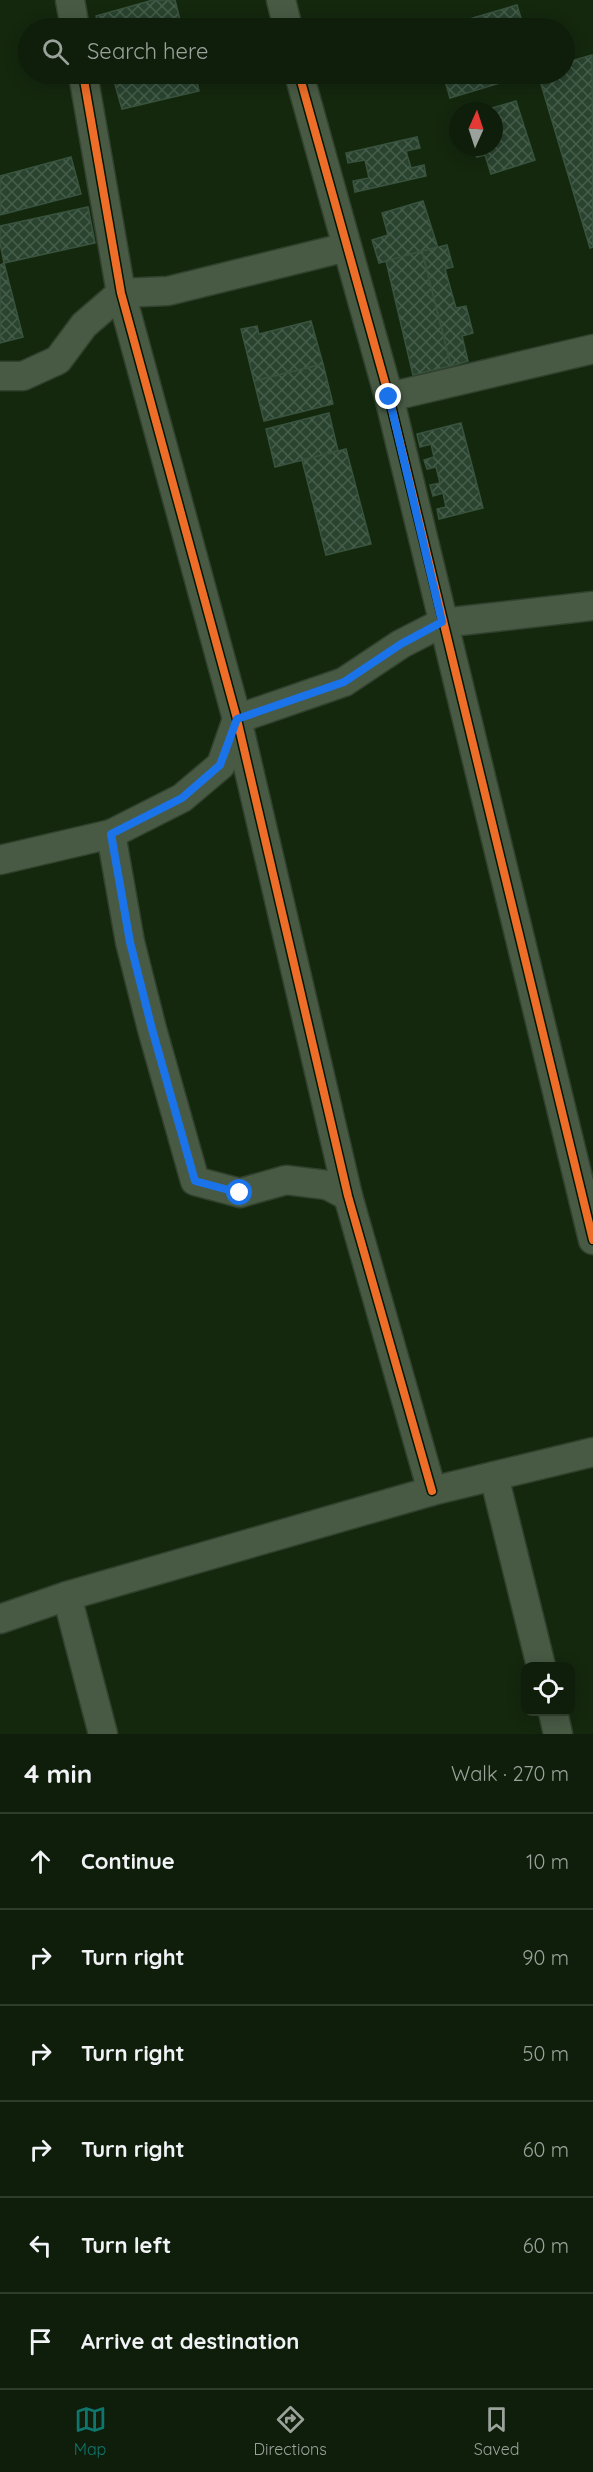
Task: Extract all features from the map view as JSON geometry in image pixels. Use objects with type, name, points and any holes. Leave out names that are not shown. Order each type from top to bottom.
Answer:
[{"type":"street","points":[[70,0],[73,18]]},
{"type":"street","points":[[281,0],[286,18]]},
{"type":"street","points":[[85,84],[121,293],[237,719],[348,1196],[432,1491]]},
{"type":"street","points":[[302,84],[389,397],[593,1240]]},
{"type":"street","points":[[0,376],[23,376],[58,360],[84,325],[121,293],[168,291],[347,247]]},
{"type":"street","points":[[389,397],[593,349]]},
{"type":"street","points":[[237,719],[344,682],[401,644],[442,622],[593,606]]},
{"type":"street","points":[[0,860],[111,834],[182,798],[220,765],[237,719]]},
{"type":"street","points":[[111,834],[130,942],[195,1181],[240,1193],[286,1180],[327,1185],[348,1196]]},
{"type":"street","points":[[0,1619],[67,1596],[432,1491],[593,1452]]},
{"type":"street","points":[[494,1476],[541,1662]]},
{"type":"street","points":[[67,1596],[103,1734]]},
{"type":"street","points":[[554,1716],[558,1734]]},
{"type":"building","points":[[153,0],[175,0],[180,18],[96,18],[96,16]]},
{"type":"building","points":[[517,5],[521,18],[473,18]]},
{"type":"building","points":[[592,55],[593,247],[590,248],[541,84],[575,84],[575,60]]},
{"type":"building","points":[[115,84],[197,84],[199,91],[122,109]]},
{"type":"building","points":[[446,84],[497,84],[450,98]]},
{"type":"building","points":[[516,101],[535,160],[491,174],[485,156],[503,156],[503,105]]},
{"type":"building","points":[[417,137],[420,148],[406,151],[411,168],[424,165],[426,176],[355,192],[353,181],[369,178],[365,160],[348,163],[346,153]]},
{"type":"building","points":[[71,157],[81,194],[0,215],[0,176]]},
{"type":"building","points":[[423,201],[438,248],[379,263],[372,240],[388,235],[382,213]]},
{"type":"building","points":[[88,207],[95,243],[4,263],[0,243],[0,226]]},
{"type":"building","points":[[447,245],[453,267],[445,269],[456,308],[466,306],[473,333],[462,336],[468,361],[451,366],[422,251]]},
{"type":"building","points":[[422,251],[451,366],[413,375],[386,261]]},
{"type":"building","points":[[4,263],[23,337],[0,343],[0,265]]},
{"type":"building","points":[[311,321],[323,364],[254,381],[241,329],[257,326],[259,334]]},
{"type":"building","points":[[323,364],[333,404],[264,421],[254,381]]},
{"type":"building","points":[[329,413],[338,451],[275,467],[266,429]]},
{"type":"building","points":[[461,423],[483,508],[439,519],[437,509],[446,507],[443,493],[433,496],[430,485],[440,483],[436,467],[427,469],[424,460],[434,457],[431,444],[420,447],[417,434]]},
{"type":"building","points":[[346,449],[371,544],[326,555],[302,460]]},
{"type":"cycle path","points":[[85,84],[121,293],[237,719],[348,1196],[432,1491]]},
{"type":"cycle path","points":[[302,84],[389,397],[593,1240]]},
{"type":"route","points":[[240,1193],[195,1181],[130,942],[111,834],[182,798],[220,765],[237,719],[344,682],[401,644],[442,622],[389,397]]}]
